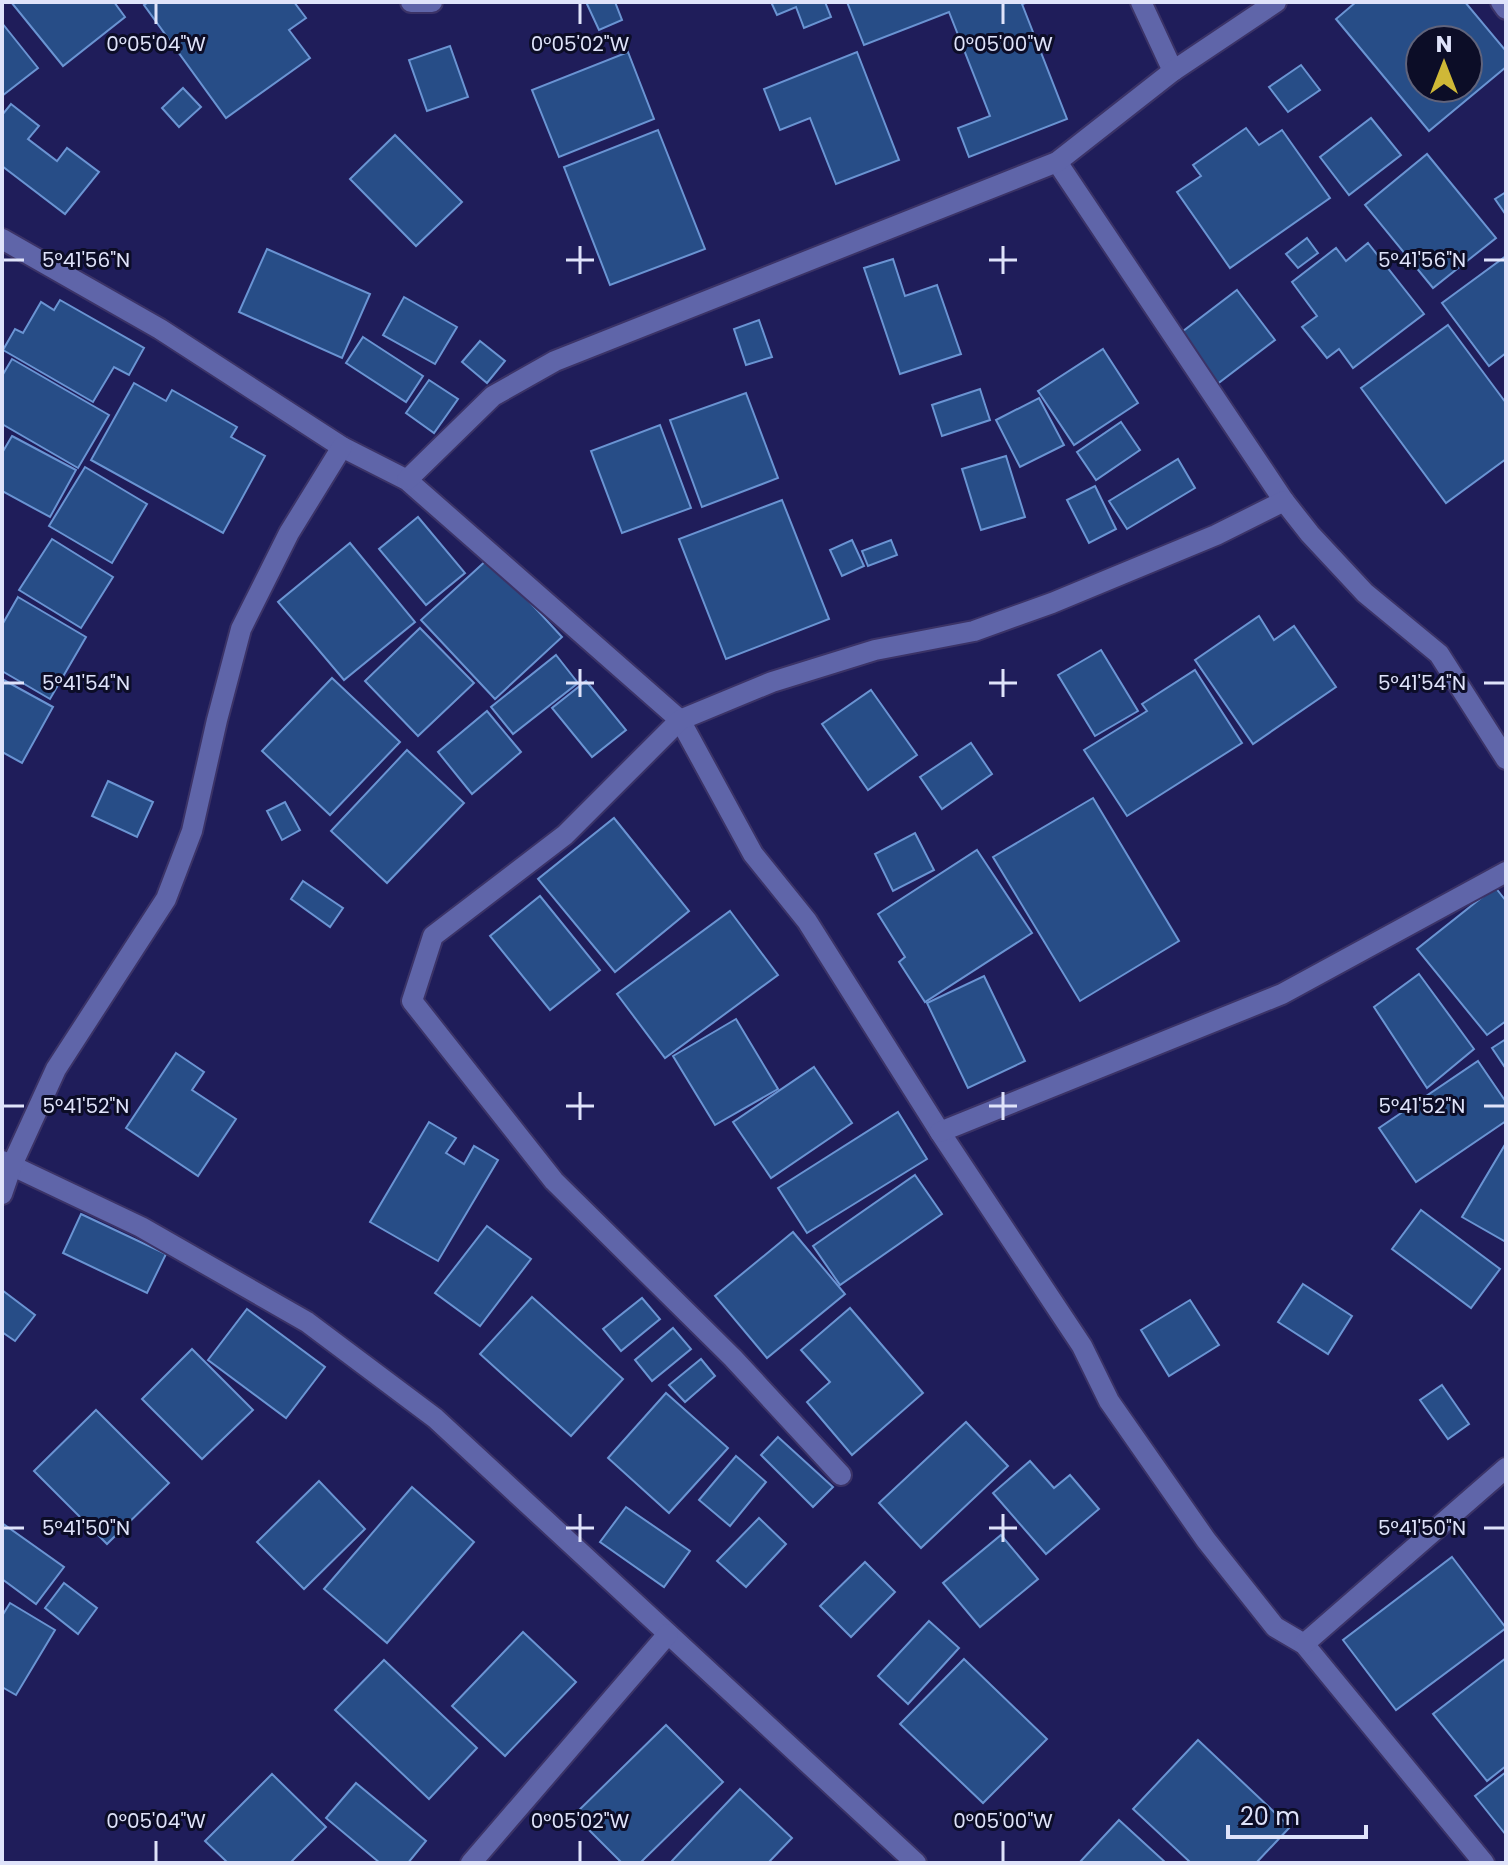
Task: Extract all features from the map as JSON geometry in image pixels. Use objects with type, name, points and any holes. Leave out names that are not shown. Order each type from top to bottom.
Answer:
[{"type":"street","points":[[411,2],[432,2]]},
{"type":"street","points":[[1141,2],[1173,71]]},
{"type":"street","points":[[407,480],[493,396],[555,361],[1057,162],[1173,71],[1276,2]]},
{"type":"street","points":[[1501,2],[1506,9]]},
{"type":"street","points":[[1057,162],[1284,501],[1365,593],[1439,654],[1506,759]]},
{"type":"street","points":[[2,239],[160,329],[342,447],[407,480],[680,720],[753,854],[807,921],[940,1132],[1082,1346],[1109,1401],[1206,1540],[1275,1627],[1304,1644],[1484,1863]]},
{"type":"street","points":[[2,1194],[7,1163],[56,1069],[166,899],[192,831],[241,629],[289,533],[342,447]]},
{"type":"street","points":[[841,1475],[733,1358],[554,1181],[412,1001],[433,936],[565,835],[680,720],[772,682],[875,650],[974,631],[1052,603],[1216,535],[1284,501]]},
{"type":"street","points":[[940,1132],[1282,994],[1506,872]]},
{"type":"street","points":[[7,1163],[141,1227],[307,1322],[435,1418],[916,1863]]},
{"type":"street","points":[[1304,1644],[1506,1468]]},
{"type":"street","points":[[471,1863],[668,1634]]},
{"type":"building","points":[[11,2],[114,2],[125,17],[63,66]]},
{"type":"building","points":[[149,2],[294,2],[306,18],[289,30],[310,58],[226,118],[144,5]]},
{"type":"building","points":[[586,2],[615,2],[622,20],[599,30]]},
{"type":"building","points":[[771,2],[825,2],[831,17],[804,28],[796,7],[777,15]]},
{"type":"building","points":[[847,2],[1029,2],[1022,4],[1067,119],[969,157],[958,128],[990,116],[949,12],[864,45]]},
{"type":"building","points":[[1356,2],[1465,2],[1483,24],[1404,24],[1404,101],[1336,19]]},
{"type":"building","points":[[2,23],[38,68],[2,96]]},
{"type":"building","points":[[1484,25],[1506,51],[1506,67],[1484,85]]},
{"type":"building","points":[[450,46],[468,97],[427,111],[409,60]]},
{"type":"building","points":[[628,52],[654,119],[559,157],[532,90]]},
{"type":"building","points":[[857,52],[899,160],[836,184],[810,118],[780,130],[764,89]]},
{"type":"building","points":[[1301,65],[1320,90],[1288,112],[1269,87]]},
{"type":"building","points":[[183,88],[201,107],[179,127],[162,108]]},
{"type":"building","points":[[11,104],[39,126],[28,139],[57,161],[67,148],[99,172],[65,214],[2,166],[2,115]]},
{"type":"building","points":[[1407,104],[1461,104],[1429,131]]},
{"type":"building","points":[[1371,118],[1401,155],[1349,195],[1320,157]]},
{"type":"building","points":[[1246,128],[1259,145],[1282,130],[1330,198],[1230,268],[1177,192],[1201,176],[1193,165]]},
{"type":"building","points":[[658,130],[705,249],[610,285],[564,167]]},
{"type":"building","points":[[395,135],[462,202],[416,246],[350,179]]},
{"type":"building","points":[[1427,154],[1496,238],[1433,288],[1365,205]]},
{"type":"building","points":[[1506,192],[1506,215],[1495,199]]},
{"type":"building","points":[[1307,238],[1318,253],[1298,268],[1286,254]]},
{"type":"building","points":[[1368,243],[1424,314],[1353,368],[1339,349],[1327,358],[1302,327],[1317,316],[1292,282],[1336,248],[1346,261]]},
{"type":"building","points":[[267,249],[370,294],[342,358],[239,312]]},
{"type":"building","points":[[1506,256],[1506,353],[1489,366],[1442,303]]},
{"type":"building","points":[[893,259],[905,296],[937,285],[961,354],[900,374],[864,268]]},
{"type":"building","points":[[1237,290],[1275,340],[1212,388],[1174,338]]},
{"type":"building","points":[[404,297],[457,327],[435,364],[383,335]]},
{"type":"building","points":[[60,300],[144,348],[129,375],[114,367],[93,402],[3,350],[15,329],[23,333],[41,302],[54,310]]},
{"type":"building","points":[[759,320],[772,357],[746,365],[734,329]]},
{"type":"building","points":[[1448,325],[1506,403],[1506,459],[1446,503],[1361,388]]},
{"type":"building","points":[[363,337],[423,376],[406,402],[346,363]]},
{"type":"building","points":[[480,341],[505,361],[487,383],[462,362]]},
{"type":"building","points":[[1103,349],[1138,403],[1074,445],[1038,391]]},
{"type":"building","points":[[12,359],[109,415],[78,468],[2,424],[2,376]]},
{"type":"building","points":[[429,380],[458,399],[434,433],[406,413]]},
{"type":"building","points":[[134,383],[166,401],[172,390],[237,427],[231,437],[265,456],[223,533],[91,460]]},
{"type":"building","points":[[980,389],[990,420],[942,436],[932,405]]},
{"type":"building","points":[[746,393],[778,478],[702,507],[670,420]]},
{"type":"building","points":[[1039,398],[1064,445],[1020,467],[996,420]]},
{"type":"building","points":[[1121,422],[1140,450],[1096,480],[1077,452]]},
{"type":"building","points":[[660,425],[691,508],[622,533],[591,451]]},
{"type":"building","points":[[12,436],[76,470],[50,517],[2,491],[2,453]]},
{"type":"building","points":[[1006,456],[1025,517],[981,530],[962,469]]},
{"type":"building","points":[[1178,459],[1195,488],[1127,529],[1109,501]]},
{"type":"building","points":[[85,467],[147,504],[112,563],[49,526]]},
{"type":"building","points":[[1095,486],[1116,529],[1089,543],[1067,500]]},
{"type":"building","points":[[782,500],[829,619],[726,659],[679,539]]},
{"type":"building","points":[[418,517],[465,573],[426,605],[379,549]]},
{"type":"building","points":[[52,539],[113,577],[81,628],[19,590]]},
{"type":"building","points":[[852,540],[864,566],[842,576],[830,550]]},
{"type":"building","points":[[891,540],[897,555],[868,566],[862,551]]},
{"type":"building","points":[[350,543],[415,622],[344,680],[278,602]]},
{"type":"building","points":[[489,558],[562,637],[495,699],[421,620]]},
{"type":"building","points":[[18,597],[86,637],[50,699],[2,671],[2,625]]},
{"type":"building","points":[[1259,616],[1274,640],[1294,626],[1336,687],[1253,744],[1195,660]]},
{"type":"building","points":[[420,628],[474,683],[418,736],[365,681]]},
{"type":"building","points":[[1101,650],[1138,711],[1095,736],[1058,675]]},
{"type":"building","points":[[556,655],[578,683],[513,734],[491,707]]},
{"type":"building","points":[[1195,670],[1242,743],[1127,816],[1084,750],[1147,711],[1142,704]]},
{"type":"building","points":[[332,678],[400,742],[330,815],[262,751]]},
{"type":"building","points":[[2,679],[53,707],[22,763],[2,752]]},
{"type":"building","points":[[586,681],[626,730],[592,757],[552,708]]},
{"type":"building","points":[[871,690],[917,755],[868,790],[822,724]]},
{"type":"building","points":[[487,711],[521,752],[472,794],[438,752]]},
{"type":"building","points":[[971,743],[992,774],[942,809],[920,777]]},
{"type":"building","points":[[407,750],[464,803],[387,883],[331,831]]},
{"type":"building","points":[[108,781],[153,802],[137,837],[92,816]]},
{"type":"building","points":[[1093,798],[1179,941],[1080,1001],[993,857]]},
{"type":"building","points":[[285,802],[300,830],[282,840],[267,811]]},
{"type":"building","points":[[614,818],[689,911],[615,972],[538,879]]},
{"type":"building","points":[[915,833],[934,870],[893,891],[875,854]]},
{"type":"building","points":[[977,850],[1032,933],[925,1002],[899,962],[905,957],[878,914]]},
{"type":"building","points":[[303,881],[343,908],[330,927],[291,899]]},
{"type":"building","points":[[1495,887],[1506,901],[1506,1021],[1487,1035],[1417,949]]},
{"type":"building","points":[[540,896],[600,970],[550,1010],[490,936]]},
{"type":"building","points":[[730,911],[778,975],[665,1058],[617,994]]},
{"type":"building","points":[[1419,974],[1474,1049],[1427,1088],[1374,1007]]},
{"type":"building","points":[[984,976],[1025,1061],[968,1088],[927,1003]]},
{"type":"building","points":[[736,1019],[778,1089],[715,1125],[673,1056]]},
{"type":"building","points":[[1506,1039],[1506,1069],[1492,1048]]},
{"type":"building","points":[[176,1053],[204,1072],[192,1090],[236,1119],[198,1176],[126,1128]]},
{"type":"building","points":[[1478,1061],[1506,1102],[1506,1121],[1416,1182],[1379,1128]]},
{"type":"building","points":[[814,1067],[852,1123],[771,1178],[733,1122]]},
{"type":"building","points":[[898,1112],[927,1159],[807,1233],[778,1188]]},
{"type":"building","points":[[429,1122],[456,1138],[446,1153],[464,1164],[474,1146],[498,1160],[438,1261],[370,1222]]},
{"type":"building","points":[[1506,1143],[1506,1242],[1462,1217]]},
{"type":"building","points":[[915,1175],[942,1214],[840,1285],[813,1246]]},
{"type":"building","points":[[1421,1210],[1500,1269],[1471,1308],[1392,1249]]},
{"type":"building","points":[[81,1214],[166,1254],[147,1293],[63,1253]]},
{"type":"building","points":[[487,1226],[531,1259],[480,1326],[435,1293]]},
{"type":"building","points":[[793,1232],[845,1294],[767,1358],[715,1296]]},
{"type":"building","points":[[1303,1284],[1352,1316],[1328,1354],[1278,1322]]},
{"type":"building","points":[[2,1290],[35,1315],[15,1341],[2,1332]]},
{"type":"building","points":[[532,1297],[623,1379],[571,1436],[480,1354]]},
{"type":"building","points":[[642,1298],[660,1319],[621,1351],[603,1329]]},
{"type":"building","points":[[1190,1300],[1219,1345],[1169,1376],[1141,1330]]},
{"type":"building","points":[[850,1308],[923,1393],[852,1455],[807,1402],[830,1382],[801,1350]]},
{"type":"building","points":[[247,1309],[325,1367],[286,1418],[208,1360]]},
{"type":"building","points":[[673,1328],[691,1349],[652,1381],[635,1360]]},
{"type":"building","points":[[192,1349],[253,1410],[202,1459],[142,1399]]},
{"type":"building","points":[[701,1359],[715,1376],[685,1402],[669,1385]]},
{"type":"building","points":[[1442,1385],[1469,1424],[1448,1439],[1420,1400]]},
{"type":"building","points":[[666,1393],[728,1448],[669,1513],[608,1458]]},
{"type":"building","points":[[96,1410],[169,1483],[107,1544],[34,1471]]},
{"type":"building","points":[[966,1422],[1008,1466],[921,1548],[879,1503]]},
{"type":"building","points":[[778,1437],[833,1487],[813,1507],[761,1455]]},
{"type":"building","points":[[736,1456],[766,1482],[730,1526],[699,1500]]},
{"type":"building","points":[[1030,1461],[1054,1488],[1070,1475],[1099,1509],[1046,1554],[993,1493]]},
{"type":"building","points":[[319,1481],[365,1529],[304,1589],[257,1542]]},
{"type":"building","points":[[412,1487],[474,1542],[387,1643],[324,1589]]},
{"type":"building","points":[[626,1507],[690,1551],[664,1587],[600,1542]]},
{"type":"building","points":[[759,1518],[786,1544],[746,1587],[717,1561]]},
{"type":"building","points":[[2,1523],[64,1567],[36,1604],[2,1579]]},
{"type":"building","points":[[1001,1535],[1038,1579],[980,1627],[943,1583]]},
{"type":"building","points":[[1452,1557],[1506,1628],[1396,1710],[1343,1640]]},
{"type":"building","points":[[865,1562],[895,1592],[851,1637],[820,1606]]},
{"type":"building","points":[[64,1583],[97,1608],[78,1634],[45,1608]]},
{"type":"building","points":[[10,1603],[55,1630],[16,1695],[2,1687],[2,1616]]},
{"type":"building","points":[[929,1621],[959,1648],[908,1704],[878,1676]]},
{"type":"building","points":[[523,1632],[576,1682],[505,1756],[452,1706]]},
{"type":"building","points":[[1506,1658],[1506,1766],[1487,1781],[1433,1714]]},
{"type":"building","points":[[964,1659],[1047,1739],[983,1803],[900,1724]]},
{"type":"building","points":[[384,1660],[477,1748],[429,1799],[335,1710]]},
{"type":"building","points":[[666,1725],[723,1782],[640,1863],[622,1863],[574,1815]]},
{"type":"building","points":[[1198,1740],[1290,1827],[1256,1863],[1191,1863],[1133,1809]]},
{"type":"building","points":[[1506,1772],[1506,1835],[1475,1796]]},
{"type":"building","points":[[272,1774],[326,1827],[290,1863],[228,1863],[205,1841]]},
{"type":"building","points":[[356,1783],[426,1841],[408,1863],[380,1863],[326,1818]]},
{"type":"building","points":[[740,1789],[792,1838],[768,1863],[670,1863]]},
{"type":"building","points":[[1119,1820],[1166,1863],[1079,1863]]}]
